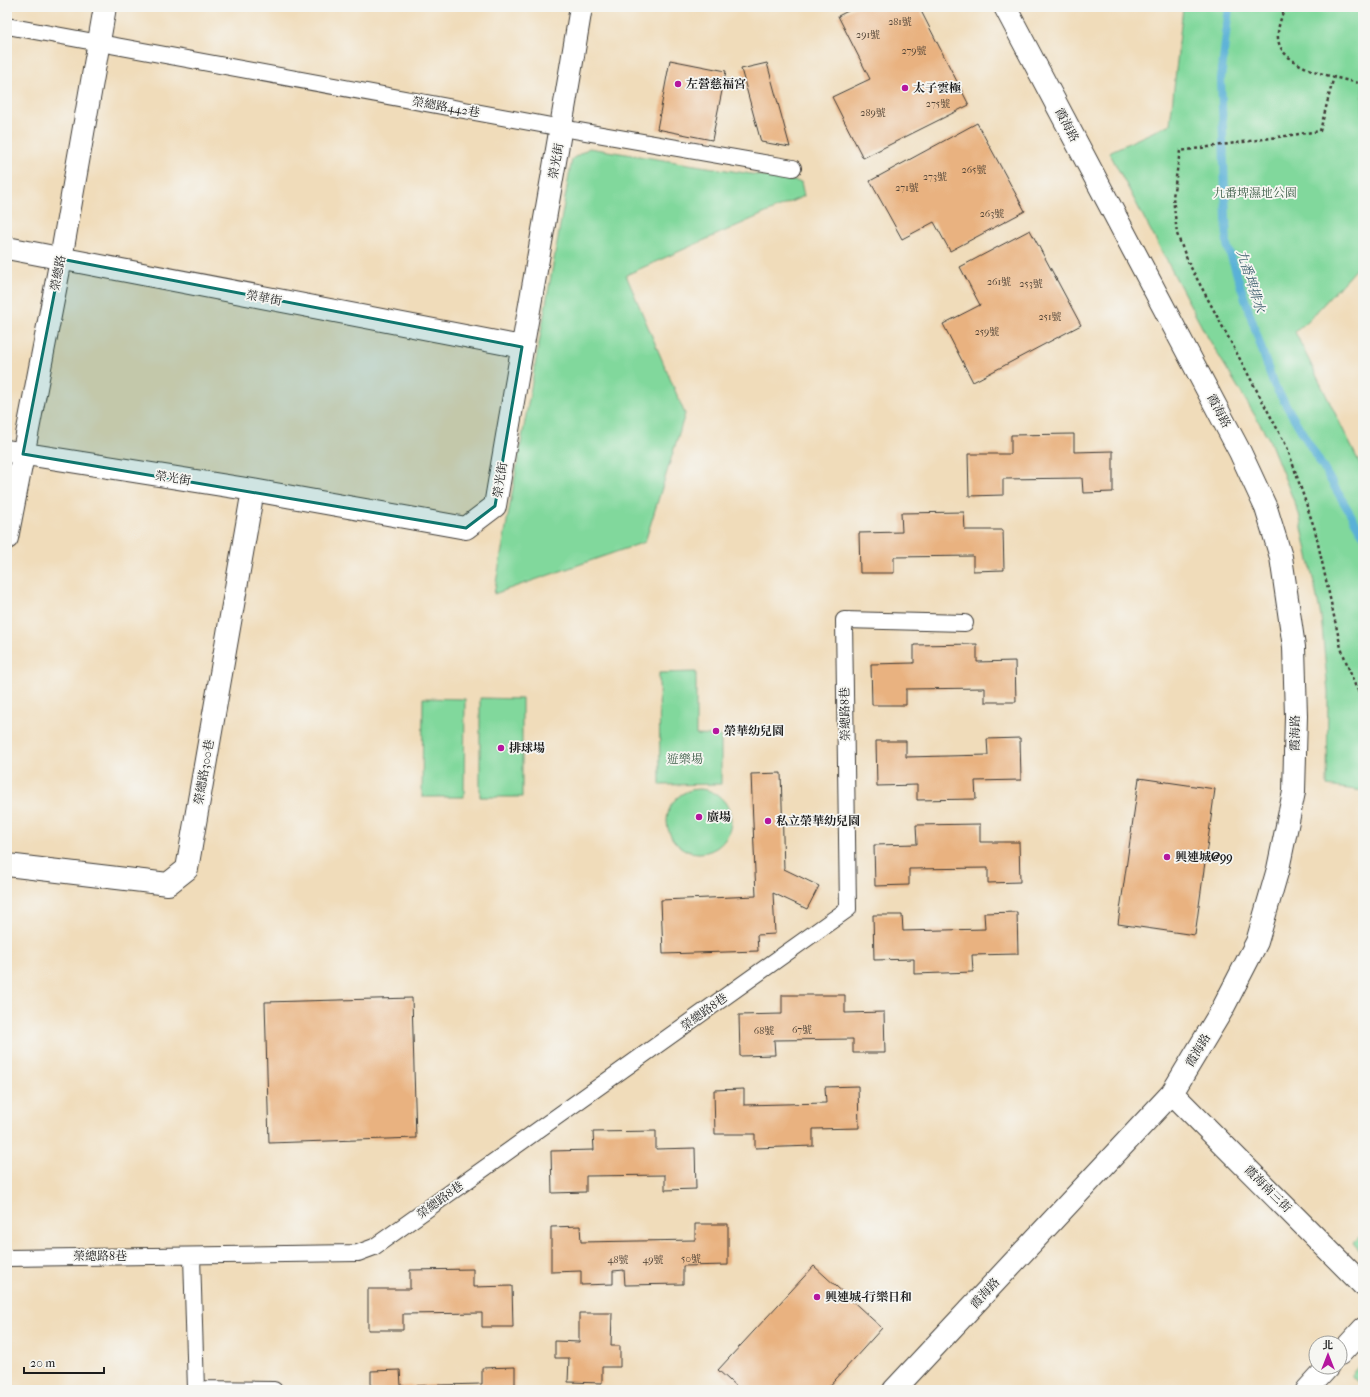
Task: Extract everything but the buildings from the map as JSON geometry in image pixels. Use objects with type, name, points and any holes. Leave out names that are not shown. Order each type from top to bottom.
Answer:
[{"type":"street","name":"榮總路","points":[[7,538],[15,453],[61,259],[105,7]]},
{"type":"street","name":"榮光街","points":[[15,453],[252,490],[466,528],[495,506],[562,128],[581,7]]},
{"type":"street","name":"霞海路","points":[[894,1390],[1172,1093],[1222,1010],[1257,942],[1278,869],[1294,792],[1296,716],[1294,647],[1281,557],[1266,508],[1240,452],[1005,7]]},
{"type":"street","name":"榮華街","points":[[7,248],[522,347]]},
{"type":"street","name":"榮總路300巷","points":[[7,865],[168,884],[187,869],[252,490]]},
{"type":"street","name":"霞海南三街","points":[[1172,1093],[1363,1285]]},
{"type":"street","points":[[1348,1345],[1363,1329]]},
{"type":"street","points":[[1307,1390],[1321,1375]]},
{"type":"lane","name":"榮總路442巷","points":[[7,26],[562,128],[793,168]]},
{"type":"lane","name":"榮總路8巷","points":[[7,1258],[358,1253],[374,1247],[848,909],[844,620],[965,623]]},
{"type":"lane","points":[[192,1256],[196,1390],[274,1390]]},
{"type":"path","points":[[1285,7],[1278,35],[1282,51],[1298,64],[1363,84]]},
{"type":"path","points":[[1334,76],[1320,131],[1180,151],[1173,197],[1177,234],[1188,262],[1287,447],[1315,530],[1341,648],[1355,685],[1363,699]]},
{"type":"highlighted area","points":[[61,259],[522,347],[495,506],[466,528],[23,454]]},
{"type":"green space","name":"九番埤濕地公園","points":[[1183,7],[1363,7],[1363,261],[1309,320],[1295,332],[1363,470],[1363,791],[1327,786],[1328,692],[1321,616],[1299,514],[1269,439],[1204,331],[1109,152],[1170,124]]},
{"type":"green space","points":[[589,148],[801,182],[804,196],[626,275],[685,414],[645,542],[494,594],[572,159]]},
{"type":"green space","name":"遊樂場","points":[[696,672],[696,735],[721,736],[721,784],[660,785],[659,673]]},
{"type":"green space","points":[[423,698],[465,699],[464,797],[422,797]]},
{"type":"green space","name":"排球場","points":[[480,698],[522,699],[522,797],[480,797]]},
{"type":"green space","name":"廣場","points":[[693,789],[705,789],[722,798],[729,809],[731,821],[729,833],[722,844],[705,853],[693,853],[681,848],[672,839],[667,827],[667,815],[672,803],[681,794]]},
{"type":"green space","points":[[1363,1233],[1363,1254],[1353,1243]]},
{"type":"green space","points":[[1363,1362],[1363,1387],[1351,1376]]},
{"type":"waterway","name":"九番埤排水","points":[[1229,7],[1221,79],[1227,245],[1273,383],[1363,535]]},
{"type":"place","name":"左營慈福宮","points":[[678,84]]},
{"type":"place","name":"太子雲極","points":[[905,88]]},
{"type":"place","name":"榮華幼兒園","points":[[716,731]]},
{"type":"place","name":"排球場","points":[[501,748]]},
{"type":"place","name":"廣場","points":[[699,817]]},
{"type":"place","name":"私立榮華幼兒園","points":[[768,821]]},
{"type":"place","name":"興連城@99","points":[[1167,857]]},
{"type":"place","name":"興連城-行樂日和","points":[[817,1297]]}]
